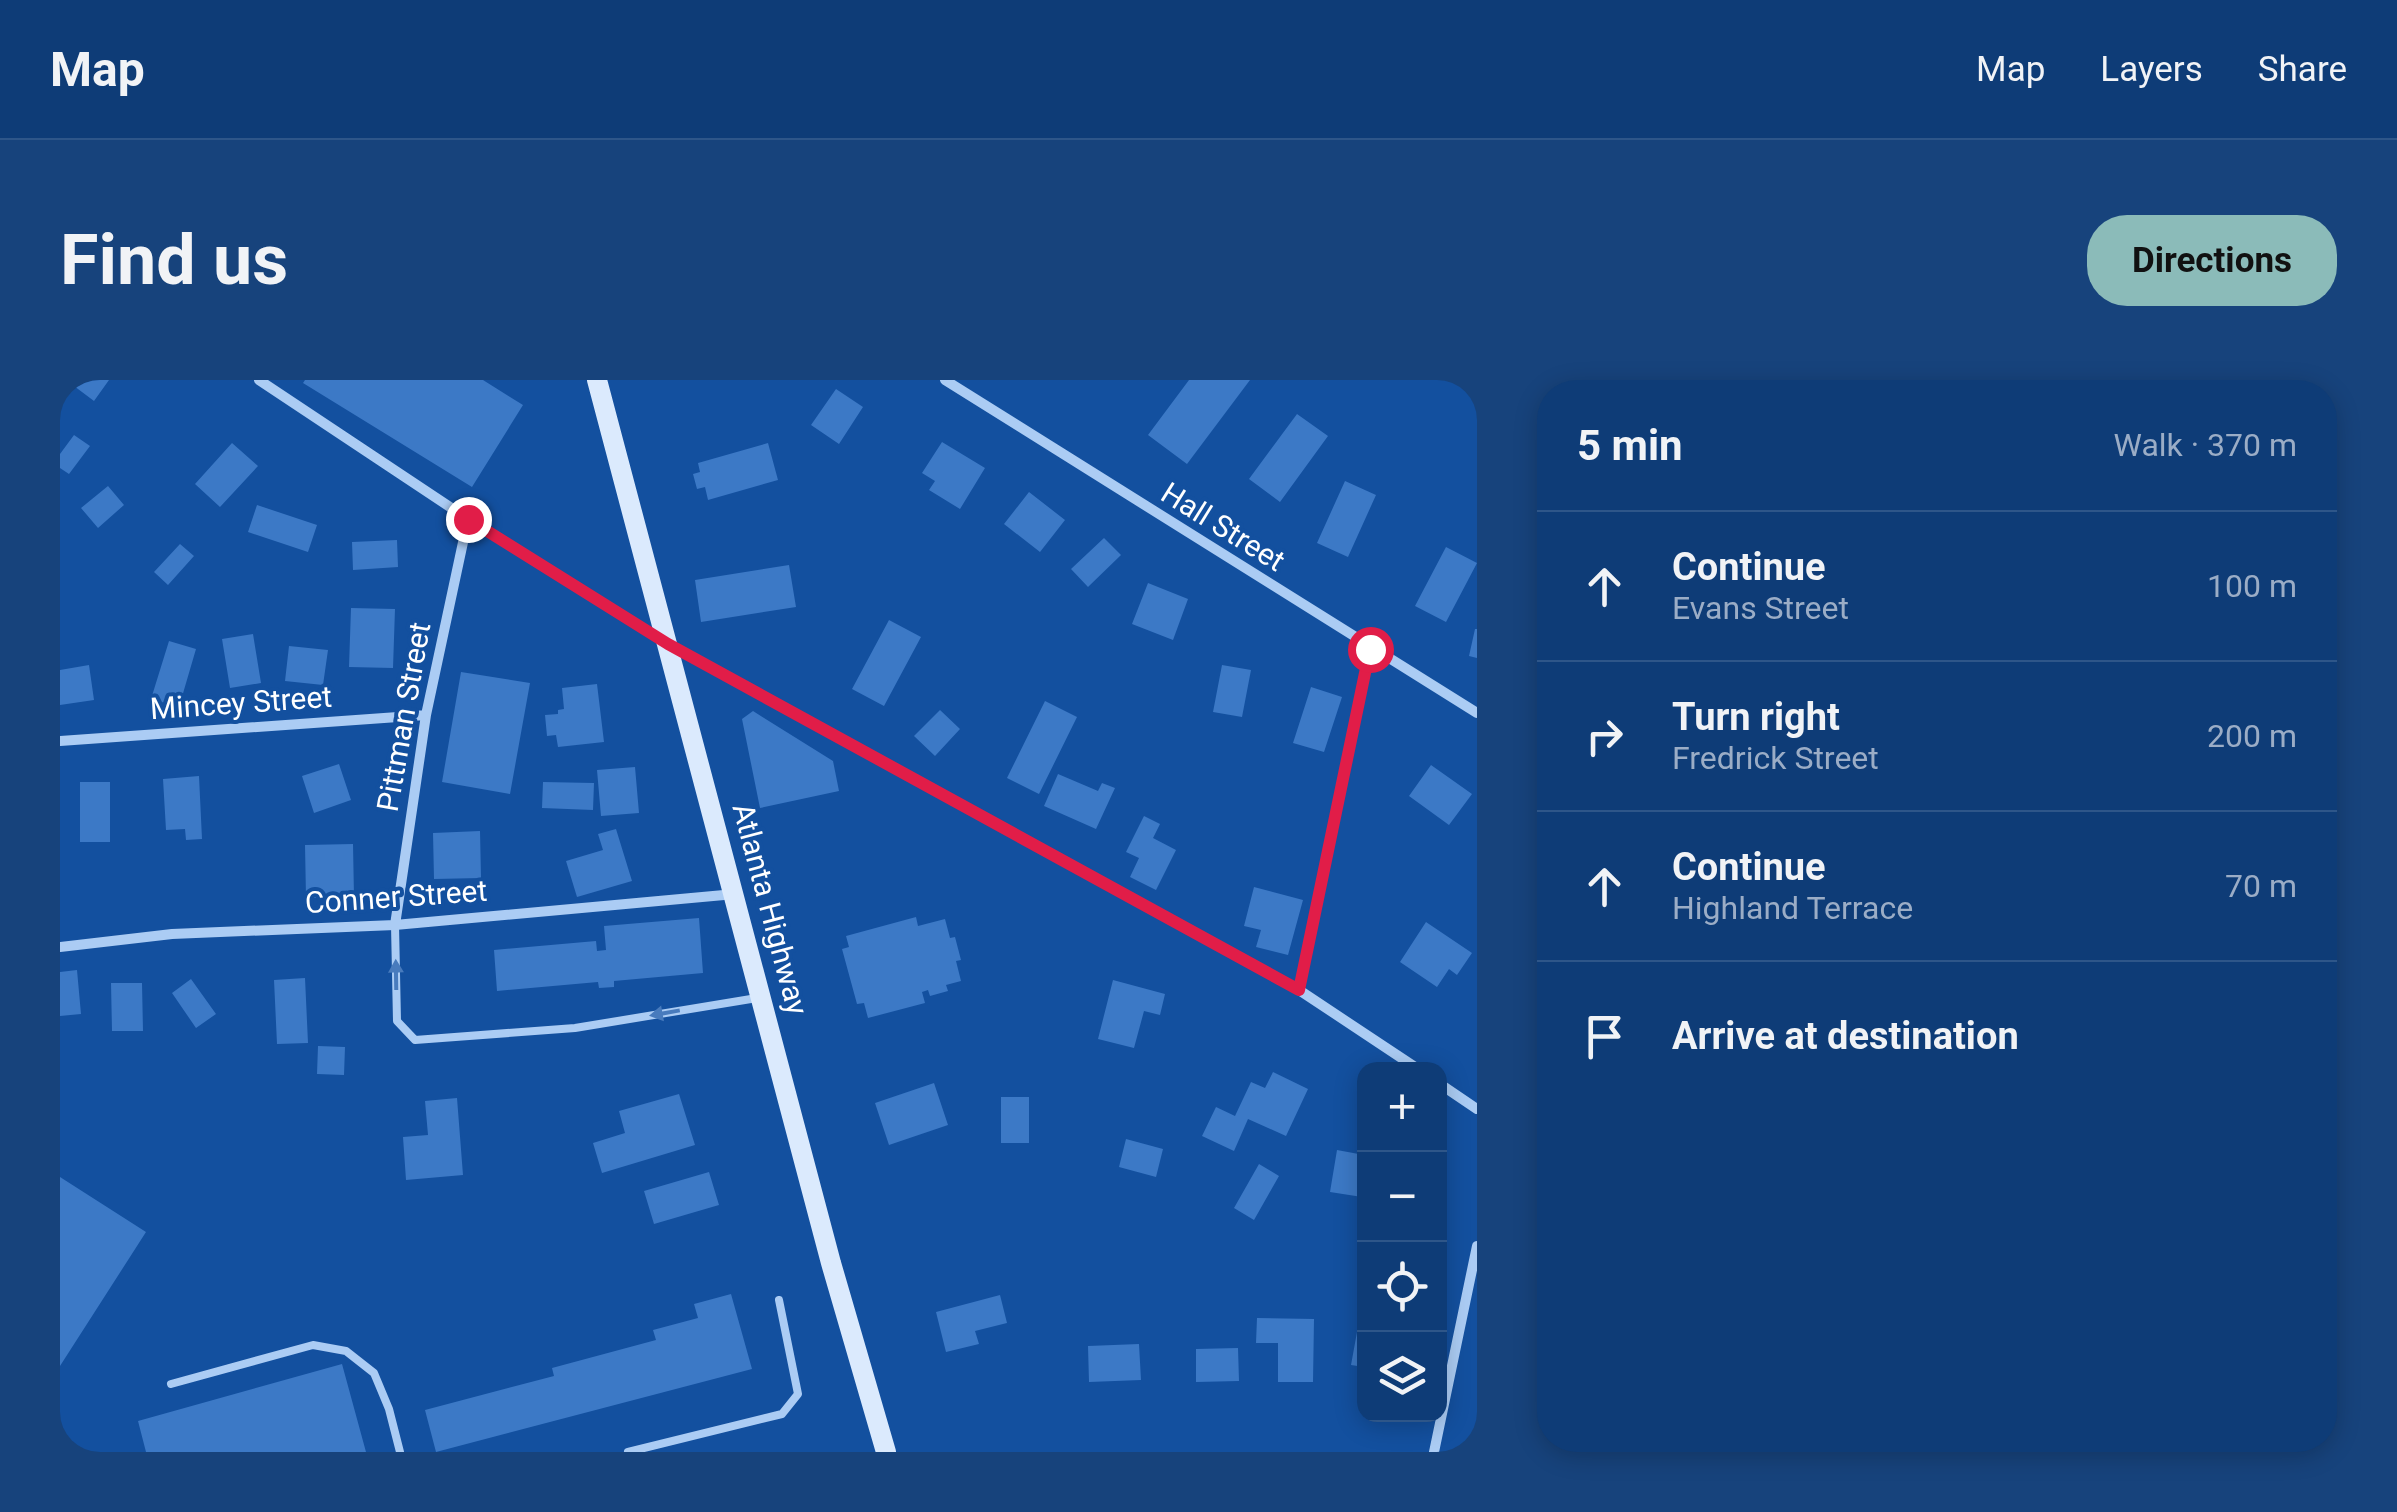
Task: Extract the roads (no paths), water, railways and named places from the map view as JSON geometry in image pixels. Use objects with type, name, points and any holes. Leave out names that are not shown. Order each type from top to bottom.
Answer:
[{"type":"main road","name":"Atlanta Highway","points":[[597,380],[831,1262],[886,1452]]},
{"type":"street","points":[[259,380],[468,519],[668,644],[1299,990],[1406,1062]]},
{"type":"street","name":"Hall Street","points":[[945,380],[1477,714]]},
{"type":"street","name":"Pittman Street","points":[[396,925],[426,715],[468,519]]},
{"type":"street","points":[[1299,990],[1370,649]]},
{"type":"street","name":"Mincey Street","points":[[60,741],[426,715]]},
{"type":"street","name":"Conner Street","points":[[60,947],[172,934],[396,925],[735,894]]},
{"type":"street","points":[[1447,1089],[1477,1108]]},
{"type":"street","points":[[1434,1452],[1477,1246]]},
{"type":"lane","points":[[396,925],[397,1021],[415,1040],[575,1028],[762,997]]},
{"type":"lane","points":[[628,1452],[782,1414],[798,1394],[779,1300]]},
{"type":"lane","points":[[171,1384],[312,1346],[346,1351],[374,1374],[389,1409],[400,1452]]}]
